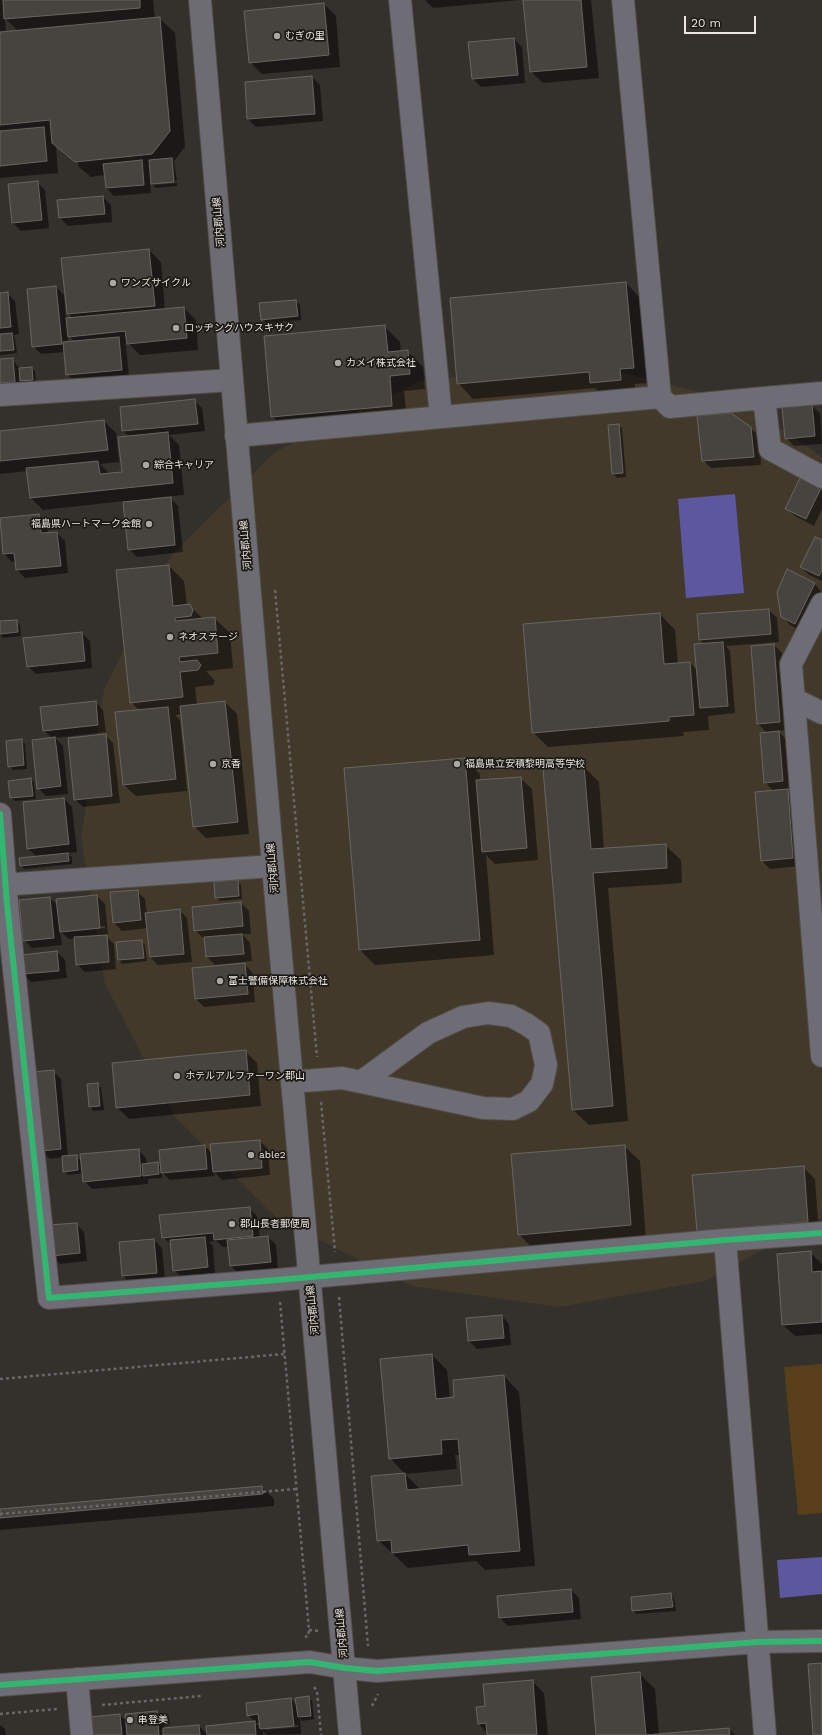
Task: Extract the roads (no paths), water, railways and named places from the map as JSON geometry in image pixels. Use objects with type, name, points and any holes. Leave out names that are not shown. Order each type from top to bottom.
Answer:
[{"type":"main road","name":"河内郡山線","points":[[200,0],[272,866],[350,1735]]},
{"type":"street","points":[[400,0],[441,417]]},
{"type":"street","points":[[623,0],[660,397],[670,407],[822,393]]},
{"type":"street","points":[[0,395],[232,380]]},
{"type":"street","points":[[236,436],[660,397]]},
{"type":"street","points":[[764,398],[770,449],[822,477]]},
{"type":"street","points":[[822,604],[791,664],[817,925],[822,1056]]},
{"type":"street","points":[[794,699],[822,713]]},
{"type":"street","points":[[0,814],[3,885],[49,1298],[822,1233]]},
{"type":"street","points":[[3,885],[272,866]]},
{"type":"street","points":[[292,1082],[342,1078],[483,1108],[513,1109],[529,1101],[542,1084],[546,1065],[539,1033],[511,1016],[488,1013],[463,1017],[428,1033],[361,1082]]},
{"type":"street","points":[[725,1240],[766,1735]]},
{"type":"street","points":[[0,1685],[310,1662],[345,1668],[377,1671],[758,1642],[822,1641]]},
{"type":"street","points":[[77,1679],[82,1735]]},
{"type":"place","name":"むぎの里","points":[[277,36]]},
{"type":"place","name":"ワンズサイクル","points":[[113,283]]},
{"type":"place","name":"ロッヂングハウスキサク","points":[[176,328]]},
{"type":"place","name":"カメイ株式会社","points":[[338,363]]},
{"type":"place","name":"綜合キャリア","points":[[146,465]]},
{"type":"place","name":"福島県ハートマーク会館","points":[[149,524]]},
{"type":"place","name":"ネオステージ","points":[[170,637]]},
{"type":"place","name":"京香","points":[[213,764]]},
{"type":"place","name":"福島県立安積黎明高等学校","points":[[457,764]]},
{"type":"place","name":"富士警備保障株式会社","points":[[220,981]]},
{"type":"place","name":"ホテルアルファーワン郡山","points":[[177,1076]]},
{"type":"place","name":"able2","points":[[251,1155]]},
{"type":"place","name":"郡山長者郵便局","points":[[232,1224]]},
{"type":"place","name":"串登美","points":[[130,1720]]}]
